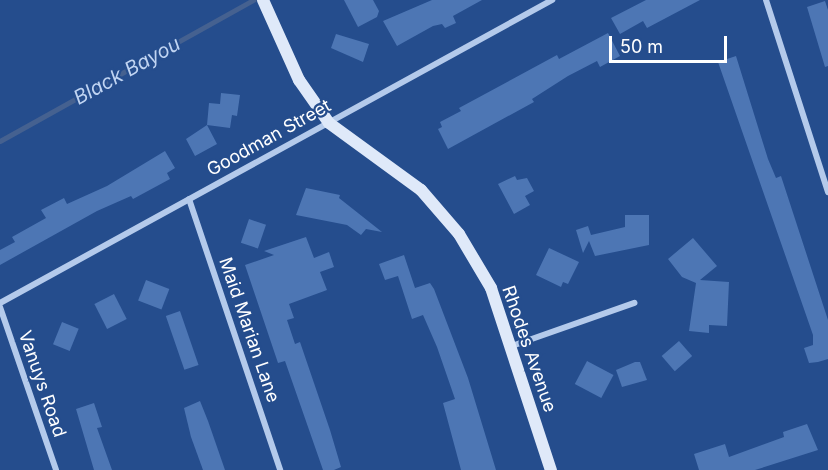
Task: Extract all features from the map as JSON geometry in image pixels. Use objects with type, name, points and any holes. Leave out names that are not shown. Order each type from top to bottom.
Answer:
[{"type":"main road","name":"Rhodes Avenue","points":[[263,1],[299,80],[329,123],[421,190],[459,234],[490,288],[551,470]]},
{"type":"street","name":"Goodman Street","points":[[0,305],[552,0]]},
{"type":"street","points":[[766,0],[828,192]]},
{"type":"street","name":"Maid Marian Lane","points":[[189,199],[280,470]]},
{"type":"street","points":[[508,347],[634,303]]},
{"type":"street","name":"Vanuys Road","points":[[0,305],[56,470]]},
{"type":"building","points":[[344,0],[373,0],[379,11],[377,17],[358,27]]},
{"type":"building","points":[[432,0],[482,0],[453,16],[456,23],[445,28],[442,24],[433,26],[397,46],[383,21]]},
{"type":"building","points":[[646,0],[700,0],[647,28],[643,21],[620,34],[611,18]]},
{"type":"building","points":[[825,1],[828,10],[828,66],[825,67],[807,7]]},
{"type":"building","points":[[608,33],[620,56],[600,67],[597,61],[568,76],[532,99],[534,102],[448,149],[438,129],[442,127],[440,122],[461,111],[459,108],[557,55],[559,59]]},
{"type":"building","points":[[336,34],[369,44],[363,62],[331,48]]},
{"type":"building","points":[[736,56],[768,159],[776,178],[781,176],[828,320],[828,359],[818,362],[809,363],[804,348],[813,345],[813,335],[718,62]]},
{"type":"building","points":[[221,93],[240,95],[237,116],[232,115],[230,128],[207,125],[209,103],[220,104]]},
{"type":"building","points":[[207,125],[217,144],[195,156],[186,139]]},
{"type":"building","points":[[165,151],[175,168],[167,173],[170,179],[133,199],[131,196],[97,211],[0,265],[0,250],[15,242],[12,237],[46,218],[41,210],[64,198],[67,204],[107,186]]},
{"type":"building","points":[[515,176],[517,180],[527,178],[534,191],[525,196],[530,205],[514,214],[498,184]]},
{"type":"building","points":[[306,188],[340,195],[339,198],[382,232],[366,229],[361,235],[347,225],[296,215]]},
{"type":"building","points":[[625,215],[649,215],[649,245],[595,256],[589,241],[583,253],[576,230],[588,226],[591,235],[625,227]]},
{"type":"building","points":[[249,219],[266,225],[258,248],[241,243]]},
{"type":"building","points":[[306,237],[314,258],[329,252],[334,267],[320,272],[327,290],[289,304],[294,318],[287,320],[295,344],[300,342],[330,430],[341,467],[334,470],[323,470],[285,361],[278,363],[245,265],[274,255],[264,251]]},
{"type":"building","points":[[693,238],[717,266],[700,280],[729,282],[727,326],[709,325],[709,333],[689,331],[696,283],[682,277],[668,259]]},
{"type":"building","points":[[549,248],[579,262],[568,284],[563,282],[561,287],[536,275]]},
{"type":"building","points":[[404,255],[415,288],[430,283],[434,289],[468,378],[496,470],[461,470],[443,403],[455,399],[437,347],[423,315],[412,319],[398,276],[385,280],[379,264]]},
{"type":"building","points":[[146,280],[169,289],[161,309],[138,301]]},
{"type":"building","points":[[114,294],[127,319],[107,329],[94,304]]},
{"type":"building","points":[[180,311],[199,365],[184,370],[166,316]]},
{"type":"building","points":[[62,322],[79,329],[70,351],[53,344]]},
{"type":"building","points":[[679,341],[692,356],[675,371],[662,356]]},
{"type":"building","points":[[587,361],[613,375],[601,398],[575,384]]},
{"type":"building","points":[[640,362],[647,380],[622,387],[616,370]]},
{"type":"building","points":[[200,401],[225,470],[203,470],[191,437],[184,408]]},
{"type":"building","points":[[94,403],[102,427],[97,428],[112,470],[94,470],[76,409]]},
{"type":"building","points":[[807,424],[818,450],[755,470],[699,470],[694,454],[725,444],[729,457],[784,437],[783,432]]},
{"type":"waterway","name":"Black Bayou","points":[[0,141],[253,0]]}]
